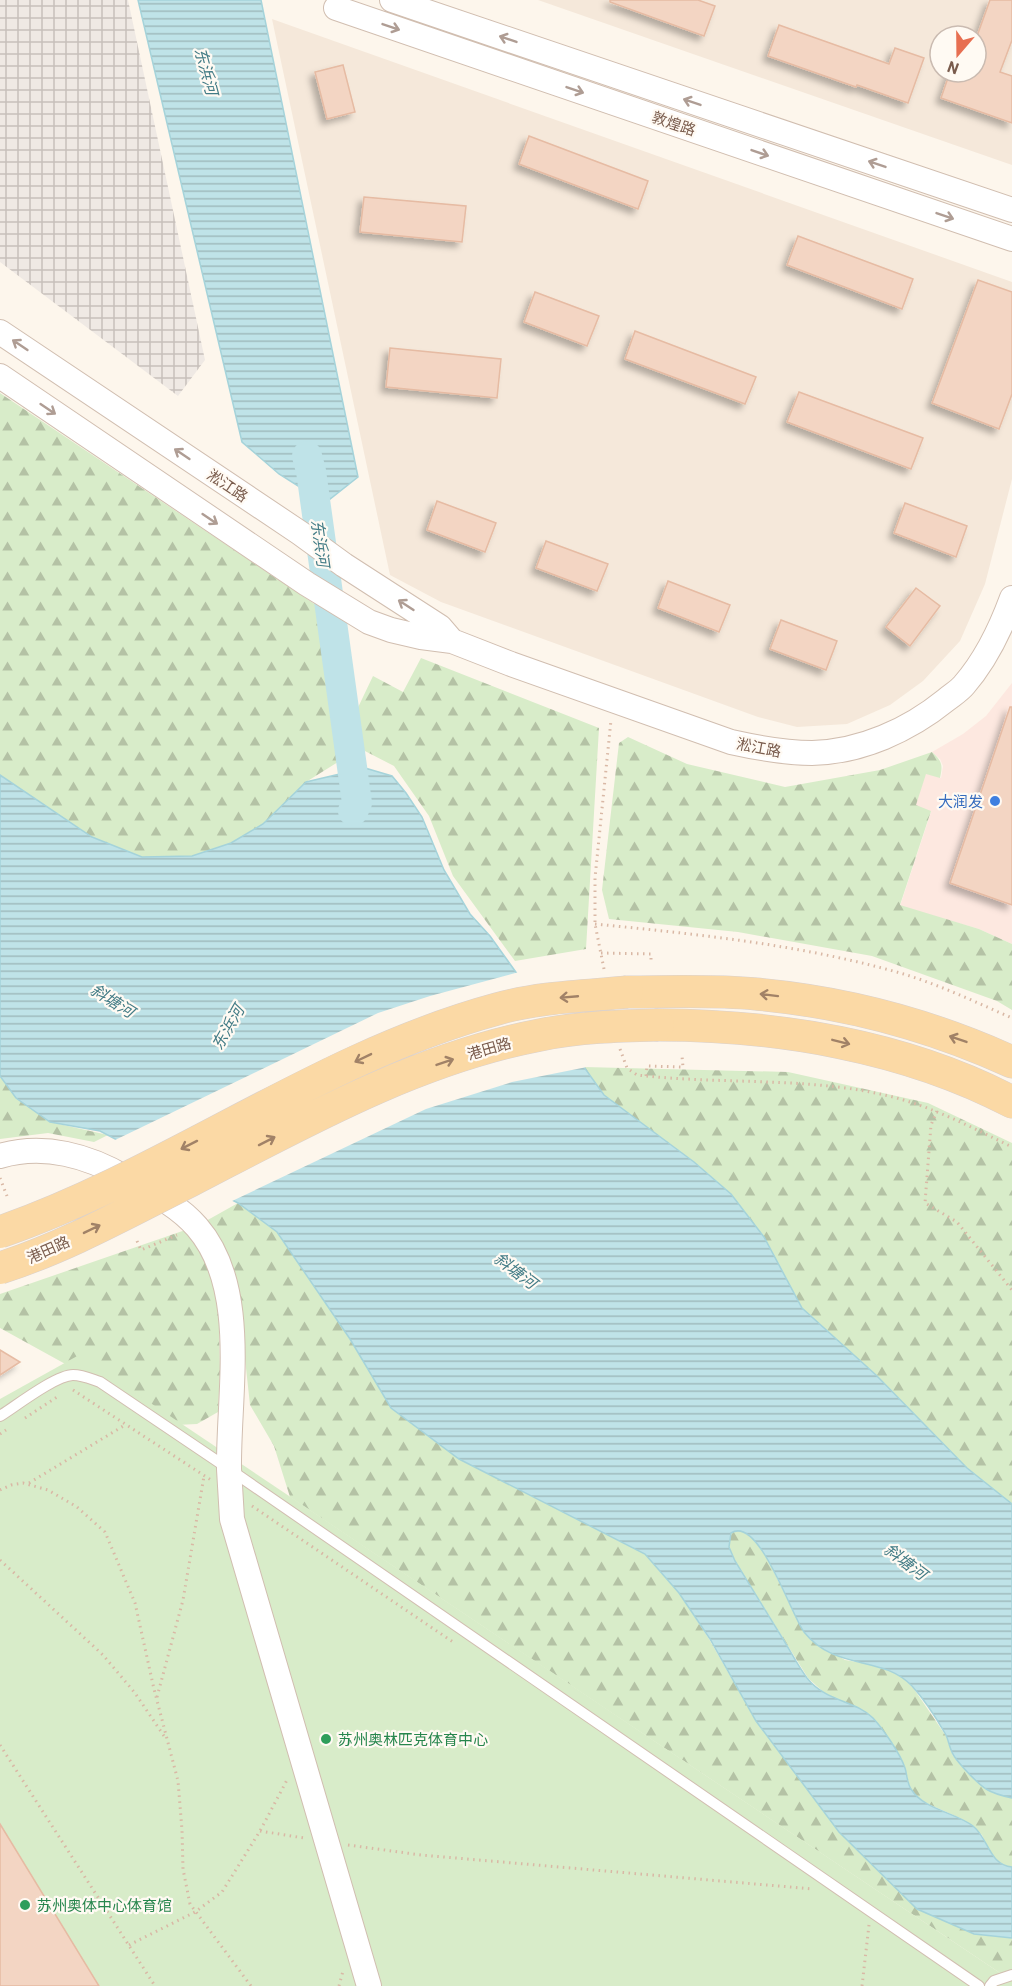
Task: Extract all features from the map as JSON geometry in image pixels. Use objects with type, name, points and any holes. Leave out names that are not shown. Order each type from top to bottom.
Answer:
[{"type":"main road","points":[[0,1232],[72,1204],[315,1081],[408,1038],[499,1008],[554,998],[627,992],[755,994],[822,1002],[930,1029],[975,1045],[1012,1062]]},
{"type":"main road","name":"港田路","points":[[0,1268],[60,1245],[312,1118],[442,1062],[490,1047],[550,1033],[601,1027],[658,1025],[710,1026],[822,1038],[883,1053],[945,1073],[1012,1102]]},
{"type":"street","name":"敦煌路","points":[[392,0],[1012,210]]},
{"type":"street","name":"敦煌路","points":[[336,8],[1012,239]]},
{"type":"street","points":[[427,39],[435,14]]},
{"type":"street","name":"淞江路","points":[[0,332],[344,565],[440,627],[452,641]]},
{"type":"street","name":"淞江路","points":[[0,376],[350,611],[391,630],[452,641],[731,742],[764,750],[815,753],[863,745],[883,738],[926,716],[963,686],[991,646],[1012,598]]},
{"type":"street","points":[[263,554],[291,528]]},
{"type":"street","points":[[0,1156],[28,1152],[55,1152],[78,1156],[104,1165],[174,1206],[197,1226],[211,1245],[223,1270],[231,1305],[232,1386],[224,1477],[232,1519],[369,1986]]},
{"type":"lane","points":[[0,1416],[59,1378],[71,1375],[86,1376],[100,1382],[224,1477],[979,1986]]},
{"type":"lane","points":[[990,1986],[994,1981],[1012,1976]]},
{"type":"path","points":[[595,924],[705,936],[817,953],[895,971],[1012,1018]]},
{"type":"path","points":[[601,953],[651,954],[651,962]]},
{"type":"path","points":[[646,1076],[647,1066],[683,1067],[682,1056]]},
{"type":"path","points":[[937,1111],[931,1125],[925,1203],[957,1222],[1012,1290]]},
{"type":"path","points":[[0,1178],[7,1196]]},
{"type":"path","points":[[137,1241],[141,1250],[178,1234]]},
{"type":"path","points":[[19,1422],[71,1390],[79,1392],[204,1476],[224,1477]]},
{"type":"path","points":[[28,1484],[125,1425]]},
{"type":"path","points":[[0,1434],[9,1428]]},
{"type":"path","points":[[156,1698],[183,1600],[204,1476]]},
{"type":"path","points":[[0,1490],[11,1485],[28,1484],[48,1490],[77,1507],[105,1532],[135,1603],[156,1698],[178,1781],[183,1869],[190,1904],[250,1986]]},
{"type":"path","points":[[249,1504],[454,1643]]},
{"type":"path","points":[[0,1560],[103,1654],[135,1693],[167,1740]]},
{"type":"path","points":[[0,1745],[155,1986]]},
{"type":"path","points":[[129,1945],[195,1912],[222,1892],[260,1831],[301,1754]]},
{"type":"path","points":[[260,1831],[306,1838]]},
{"type":"path","points":[[346,1844],[421,1855],[815,1889],[805,1882]]},
{"type":"path","points":[[862,1986],[869,1925],[878,1932]]},
{"type":"shaded area","points":[[0,0],[128,0],[205,360],[178,396],[0,262]]},
{"type":"shaded area","points":[[538,0],[1012,0],[1012,165]]},
{"type":"shaded area","points":[[272,19],[1012,282],[1012,479],[985,584],[960,641],[923,681],[890,705],[847,724],[797,727],[758,717],[441,602],[390,575]]},
{"type":"shaded area","points":[[1012,683],[1012,944],[979,929],[900,906],[931,812],[915,806],[926,773],[941,778],[943,766],[940,759],[932,752],[963,734],[986,716]]},
{"type":"green space","points":[[0,393],[319,607],[338,762],[306,782],[263,824],[231,843],[192,856],[142,857],[92,837],[0,775]]},
{"type":"green space","points":[[421,658],[599,728],[586,949],[515,961],[453,876],[429,816],[394,766],[361,749],[353,718],[373,676],[403,692]]},
{"type":"green space","points":[[628,737],[687,764],[785,787],[880,770],[932,752],[941,763],[940,778],[926,774],[916,805],[931,811],[900,905],[979,929],[1012,944],[1012,1010],[997,1001],[872,956],[738,932],[609,919],[602,890],[619,743]]},
{"type":"green space","points":[[584,1067],[788,1072],[928,1103],[1012,1143],[1012,1504],[967,1468],[876,1375],[802,1308],[731,1194],[694,1162],[604,1095]]},
{"type":"green space","points":[[0,1076],[16,1098],[50,1122],[108,1135],[94,1142],[48,1133],[0,1139]]},
{"type":"green space","points":[[238,1203],[277,1232],[350,1339],[391,1408],[459,1459],[645,1554],[679,1593],[709,1639],[756,1721],[839,1832],[973,1934],[1012,1938],[1012,1981],[290,1497],[274,1446],[250,1405],[241,1322],[218,1281],[220,1371],[218,1412],[197,1424],[176,1425],[0,1328],[0,1294],[197,1226]]},
{"type":"green space","name":"苏州奥林匹克体育中心","points":[[79,1355],[1012,1981],[1012,1986],[0,1986],[0,1399]]},
{"type":"green space","points":[[735,1530],[742,1531],[760,1544],[803,1631],[815,1642],[845,1660],[875,1665],[902,1676],[914,1689],[946,1736],[953,1756],[996,1794],[1012,1798],[1012,1867],[1004,1866],[992,1857],[982,1835],[960,1818],[926,1803],[916,1795],[910,1788],[905,1767],[872,1717],[829,1697],[808,1678],[735,1561],[729,1547],[731,1533]]},
{"type":"water","points":[[138,0],[261,0],[358,477],[325,503],[279,474],[242,442]]},
{"type":"water","name":"斜塘河","points":[[365,768],[392,776],[406,793],[422,817],[444,870],[470,914],[490,936],[604,1095],[694,1162],[731,1194],[764,1237],[802,1308],[876,1375],[967,1468],[1012,1504],[1012,1798],[986,1789],[964,1769],[951,1751],[946,1735],[925,1703],[912,1686],[900,1676],[873,1665],[830,1653],[804,1632],[773,1569],[752,1538],[742,1531],[731,1533],[729,1547],[735,1561],[807,1678],[823,1692],[866,1712],[873,1718],[899,1755],[910,1787],[917,1796],[924,1802],[973,1826],[998,1862],[1012,1867],[1012,1938],[974,1934],[917,1909],[839,1832],[756,1721],[710,1639],[679,1593],[645,1554],[459,1459],[391,1408],[350,1339],[277,1232],[238,1203],[100,1131],[50,1122],[16,1098],[0,1076],[0,775],[92,837],[142,857],[192,856],[231,843],[263,824],[306,782]]},
{"type":"pier","points":[[519,972],[587,1067],[512,1082],[426,1109],[230,1202],[113,1141],[378,1013],[430,996]]},
{"type":"building","points":[[610,0],[698,0],[715,6],[704,36],[610,2]]},
{"type":"building","points":[[990,0],[1012,0],[1012,40],[1000,72],[1012,76],[1012,123],[941,98],[946,84],[988,84],[988,24],[981,24]]},
{"type":"building","points":[[779,25],[889,64],[895,48],[924,58],[908,103],[768,56]]},
{"type":"building","points":[[343,65],[355,112],[327,119],[315,72]]},
{"type":"building","points":[[529,136],[648,181],[638,209],[519,164]]},
{"type":"building","points":[[364,197],[466,206],[462,242],[360,232]]},
{"type":"building","points":[[798,236],[913,279],[902,309],[787,265]]},
{"type":"building","points":[[978,280],[1012,292],[1012,394],[999,429],[932,403]]},
{"type":"building","points":[[535,292],[599,316],[587,346],[524,322]]},
{"type":"building","points":[[635,331],[756,377],[745,404],[625,359]]},
{"type":"building","points":[[390,348],[501,359],[497,398],[386,387]]},
{"type":"building","points":[[799,392],[923,438],[911,469],[787,422]]},
{"type":"building","points":[[437,501],[496,523],[485,552],[427,530]]},
{"type":"building","points":[[905,503],[967,526],[956,557],[894,533]]},
{"type":"building","points":[[546,541],[608,564],[597,591],[536,568]]},
{"type":"building","points":[[668,581],[730,605],[719,632],[658,608]]},
{"type":"building","points":[[916,588],[940,606],[910,646],[886,627]]},
{"type":"building","points":[[781,620],[837,641],[826,670],[770,649]]},
{"type":"building","name":"大润发","points":[[1010,707],[1012,707],[1012,905],[950,883]]},
{"type":"building","points":[[0,1350],[20,1362],[0,1375]]},
{"type":"building","name":"苏州奥体中心体育馆","points":[[0,1824],[99,1986],[0,1986]]},
{"type":"waterway","name":"东浜河","points":[[307,456],[311,471],[357,803],[353,811]]},
{"type":"place","name":"大润发","points":[[995,801]]},
{"type":"place","name":"苏州奥林匹克体育中心","points":[[326,1739]]},
{"type":"place","name":"苏州奥体中心体育馆","points":[[25,1905]]}]
